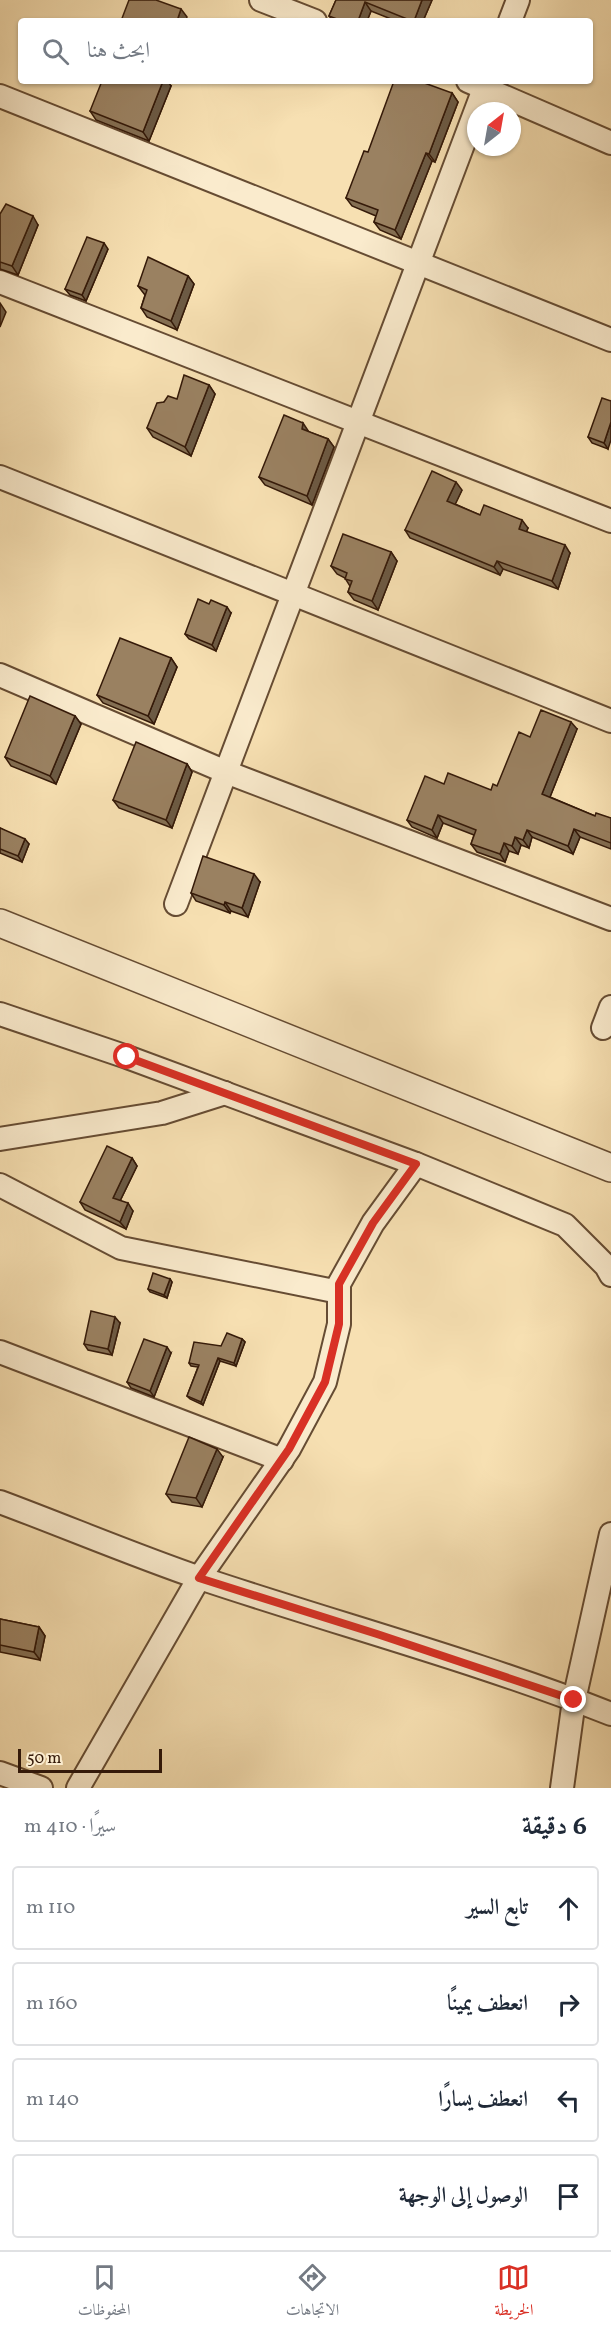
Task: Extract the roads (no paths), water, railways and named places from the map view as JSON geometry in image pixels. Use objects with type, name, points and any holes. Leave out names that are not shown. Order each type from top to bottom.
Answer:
[{"type":"street","points":[[261,0],[307,18]]},
{"type":"street","points":[[511,18],[518,0]]},
{"type":"street","points":[[176,904],[418,263],[480,84]]},
{"type":"street","points":[[482,84],[611,143]]},
{"type":"street","points":[[0,96],[611,340]]},
{"type":"street","points":[[0,282],[611,521]]},
{"type":"street","points":[[0,477],[611,721]]},
{"type":"street","points":[[0,675],[226,772],[611,920]]},
{"type":"street","points":[[0,922],[611,1168]]},
{"type":"street","points":[[0,1014],[127,1057],[416,1164],[565,1225],[606,1266],[611,1275]]},
{"type":"street","points":[[0,1139],[162,1113],[225,1093]]},
{"type":"street","points":[[78,1788],[199,1578],[282,1460],[325,1382],[339,1324],[339,1284],[373,1223],[416,1164]]},
{"type":"street","points":[[0,1185],[121,1248],[339,1293]]},
{"type":"street","points":[[0,1352],[282,1460]]},
{"type":"street","points":[[0,1502],[199,1578],[388,1637],[611,1714]]},
{"type":"street","points":[[562,1788],[574,1700],[611,1534]]},
{"type":"street","points":[[0,1773],[41,1788]]}]
